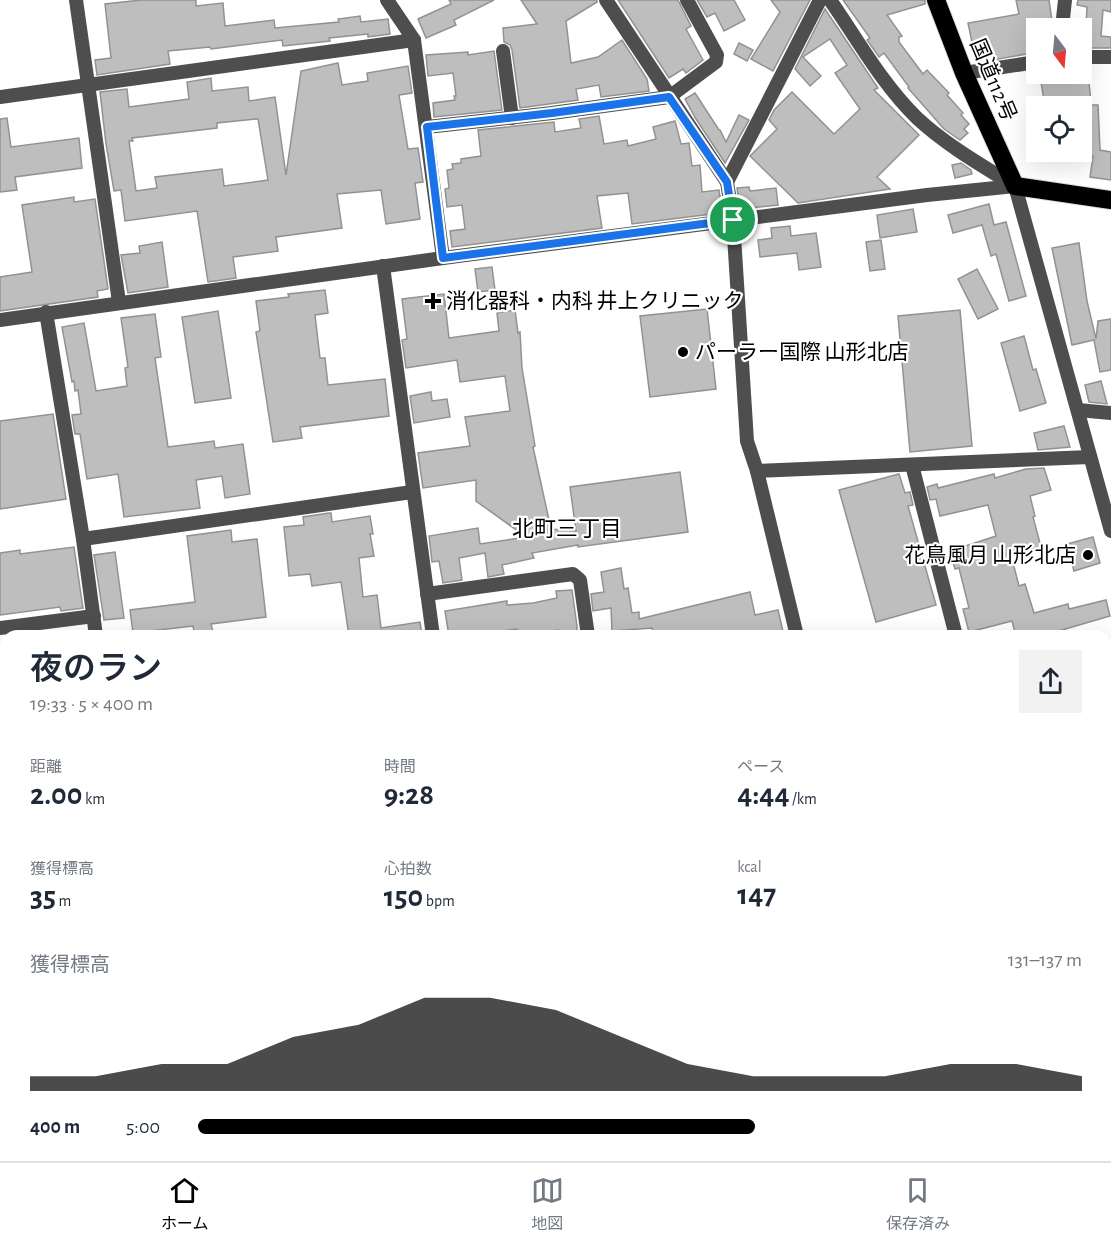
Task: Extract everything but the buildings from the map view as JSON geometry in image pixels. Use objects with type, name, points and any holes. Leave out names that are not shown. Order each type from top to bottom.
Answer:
[{"type":"highway","name":"国道112号","points":[[936,0],[964,73],[1015,186]]},
{"type":"highway","points":[[1015,186],[1111,200]]},
{"type":"street","points":[[76,0],[119,302]]},
{"type":"street","points":[[387,0],[414,40],[443,258]]},
{"type":"street","points":[[606,0],[727,182],[733,220],[747,441],[757,471],[795,630]]},
{"type":"street","points":[[427,127],[669,97],[716,62],[717,55],[687,0]]},
{"type":"street","points":[[727,182],[820,0]]},
{"type":"street","points":[[830,0],[877,70],[916,117],[951,146],[1015,186],[1111,531]]},
{"type":"street","points":[[1063,18],[1065,0]]},
{"type":"street","points":[[0,98],[414,40]]},
{"type":"street","points":[[503,51],[512,118]]},
{"type":"street","points":[[1092,57],[1111,57]]},
{"type":"street","points":[[964,73],[1026,64]]},
{"type":"street","points":[[0,320],[443,258],[1015,186]]},
{"type":"street","points":[[383,266],[432,630]]},
{"type":"street","points":[[46,312],[95,630]]},
{"type":"street","points":[[1078,410],[1111,413]]},
{"type":"street","points":[[757,471],[1090,457]]},
{"type":"street","points":[[912,465],[954,630]]},
{"type":"street","points":[[83,539],[412,492]]},
{"type":"street","points":[[427,594],[573,574],[580,580],[587,630]]},
{"type":"street","points":[[0,628],[94,616]]},
{"type":"place","name":"消化器科・内科 井上クリニック","points":[[433,301]]},
{"type":"place","name":"パーラー国際 山形北店","points":[[683,352]]},
{"type":"place","name":"花鳥風月 山形北店","points":[[1088,555]]},
{"type":"district","name":"北町三丁目","points":[[567,529]]},
{"type":"route","points":[[669,97],[727,182],[733,220],[443,258],[427,127],[669,97]]}]
